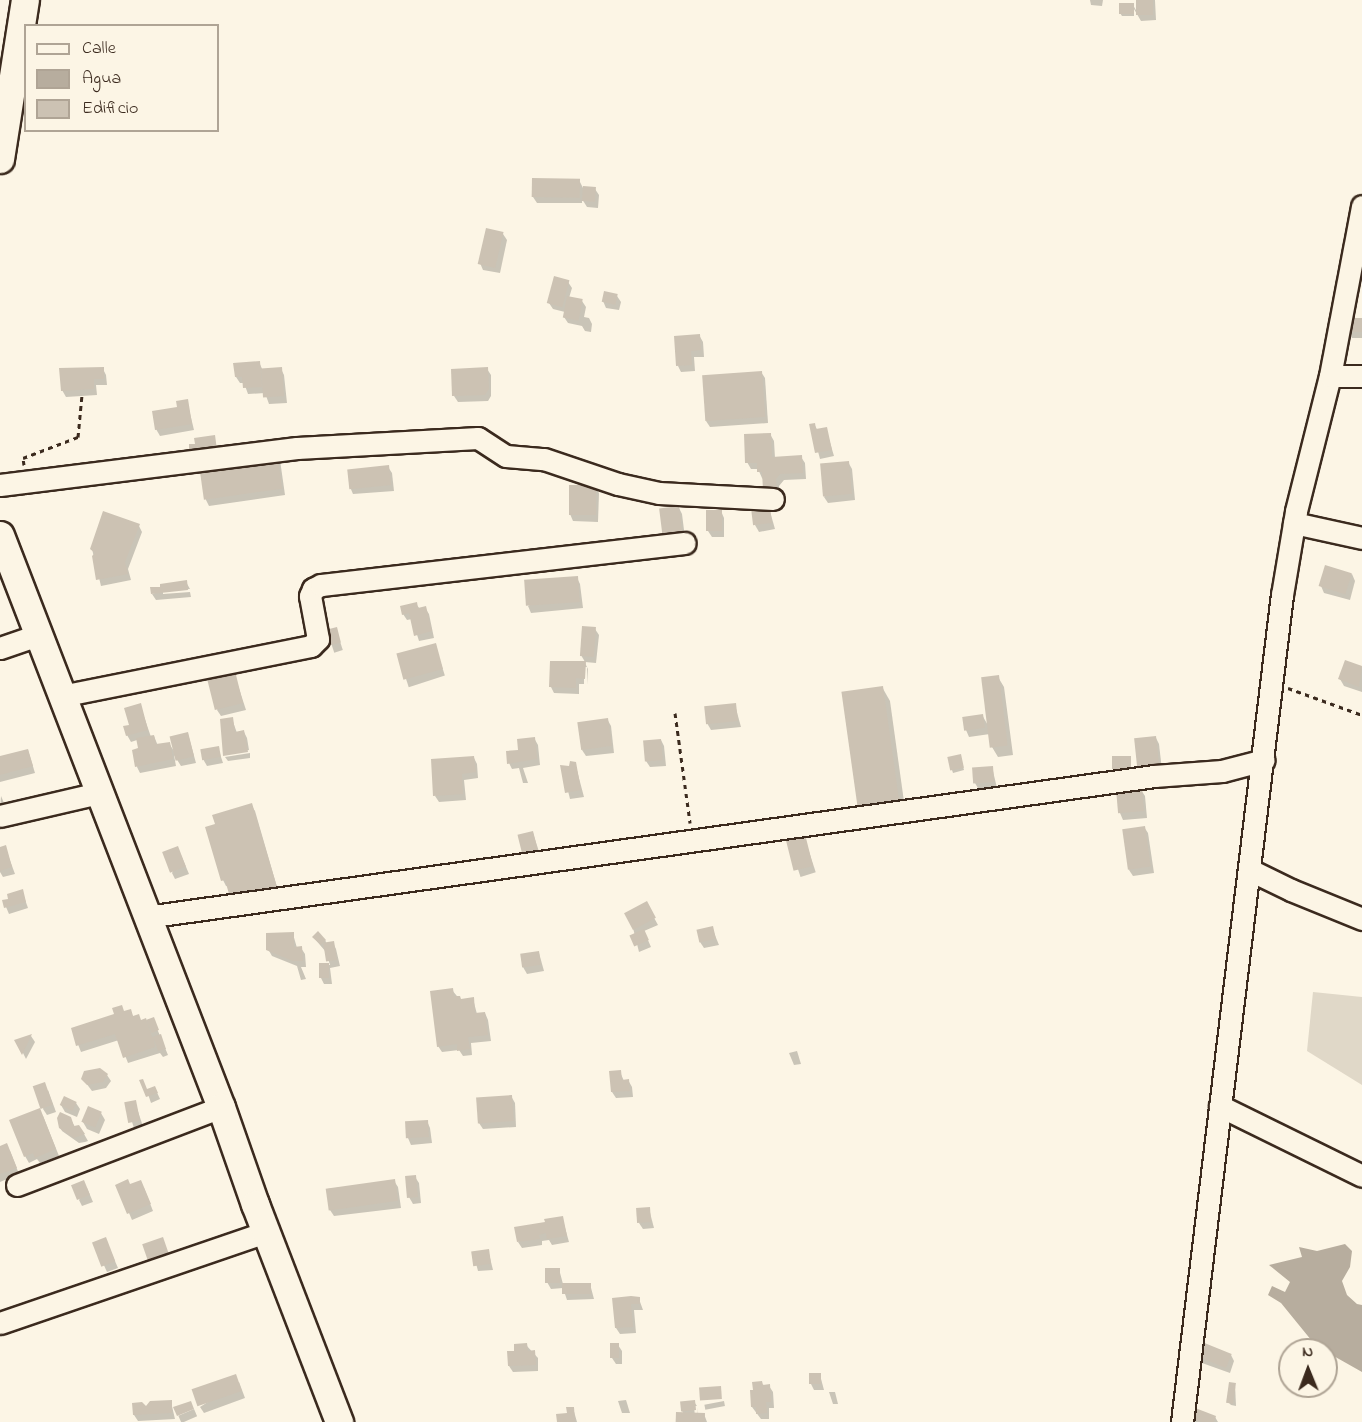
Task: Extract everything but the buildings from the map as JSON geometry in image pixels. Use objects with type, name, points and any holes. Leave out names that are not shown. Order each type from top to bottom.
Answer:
[{"type":"main road","points":[[0,159],[25,0]]},
{"type":"main road","points":[[0,535],[8,581],[38,635],[221,1107],[339,1422]]},
{"type":"street","points":[[1182,1422],[1264,760],[1282,595],[1294,523],[1330,376],[1362,206]]},
{"type":"street","points":[[1330,376],[1362,376]]},
{"type":"street","points":[[0,484],[297,448],[478,438],[506,456],[544,459],[618,484],[659,493],[773,500]]},
{"type":"street","points":[[1294,523],[1362,538]]},
{"type":"street","points":[[61,696],[311,646],[318,639],[310,596],[313,589],[321,585],[685,543]]},
{"type":"street","points":[[0,648],[38,635]]},
{"type":"street","points":[[146,918],[693,840],[1077,789],[1154,776],[1222,771],[1264,760]]},
{"type":"street","points":[[0,831],[7,815],[99,794]]},
{"type":"street","points":[[1250,870],[1362,919]]},
{"type":"street","points":[[1220,1106],[1362,1176]]},
{"type":"street","points":[[17,1185],[221,1107]]},
{"type":"street","points":[[0,1323],[266,1232]]},
{"type":"path","points":[[26,481],[23,458],[78,437],[82,396]]},
{"type":"path","points":[[1272,682],[1362,715]]},
{"type":"path","points":[[675,713],[693,840]]},
{"type":"shaded area","points":[[1313,992],[1362,997],[1362,1085],[1307,1051]]},
{"type":"water","points":[[1345,1244],[1352,1251],[1350,1267],[1342,1281],[1347,1295],[1357,1304],[1362,1305],[1362,1372],[1338,1358],[1338,1338],[1309,1338],[1281,1303],[1268,1295],[1272,1286],[1285,1292],[1290,1282],[1269,1265],[1302,1257],[1299,1247],[1317,1251]]}]
